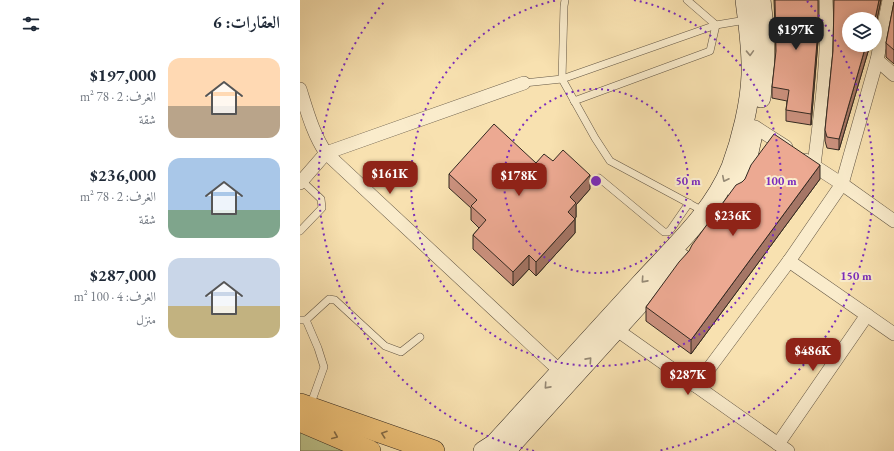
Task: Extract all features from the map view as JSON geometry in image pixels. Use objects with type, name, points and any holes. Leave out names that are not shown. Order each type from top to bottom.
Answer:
[{"type":"main road","points":[[506,451],[612,325],[697,208],[718,193],[731,168],[741,138],[760,109],[765,62],[756,20],[745,0]]},
{"type":"main road","points":[[756,20],[760,0]]},
{"type":"main road","points":[[483,451],[494,444],[560,371],[612,325],[704,233],[723,209],[736,188],[747,161],[749,125]]},
{"type":"main road","points":[[303,411],[370,451]]},
{"type":"main road","points":[[303,411],[434,451]]},
{"type":"street","points":[[814,165],[824,80],[827,22],[826,0]]},
{"type":"street","points":[[696,386],[789,261],[842,184],[877,60],[889,0]]},
{"type":"street","points":[[877,60],[894,75]]},
{"type":"street","points":[[301,182],[326,153],[524,83]]},
{"type":"street","points":[[300,89],[318,142],[326,153],[560,371]]},
{"type":"street","points":[[749,125],[814,165],[894,221]]},
{"type":"street","points":[[789,261],[894,334]]},
{"type":"street","points":[[612,325],[783,448],[867,315]]},
{"type":"lane","points":[[565,0],[562,79],[594,138],[610,161],[697,208],[668,232],[664,232],[599,178]]},
{"type":"lane","points":[[687,0],[716,25]]},
{"type":"lane","points":[[524,83],[562,79],[716,25],[756,20]]},
{"type":"lane","points":[[574,101],[710,51],[716,25]]},
{"type":"lane","points":[[300,231],[322,208],[321,199],[301,182]]},
{"type":"lane","points":[[303,411],[324,367],[318,348],[303,320],[329,299],[335,300],[385,346],[401,352],[420,337]]},
{"type":"green space","points":[[300,428],[360,451],[300,451]]},
{"type":"building","points":[[775,0],[818,0],[818,30],[811,114],[786,110],[789,90],[772,87],[776,51]]},
{"type":"building","points":[[834,0],[879,0],[876,12],[842,12],[842,52],[864,52],[839,139],[827,137],[825,130],[833,51]]},
{"type":"building","points":[[894,2],[894,50],[886,43]]},
{"type":"building","points":[[494,124],[536,163],[544,154],[553,161],[563,150],[590,175],[570,197],[576,203],[568,212],[575,219],[536,262],[529,255],[513,272],[473,235],[486,220],[471,206],[477,200],[449,174]]},
{"type":"building","points":[[774,134],[820,165],[691,340],[646,307],[679,262],[689,251],[736,185],[745,179],[751,165]]}]
